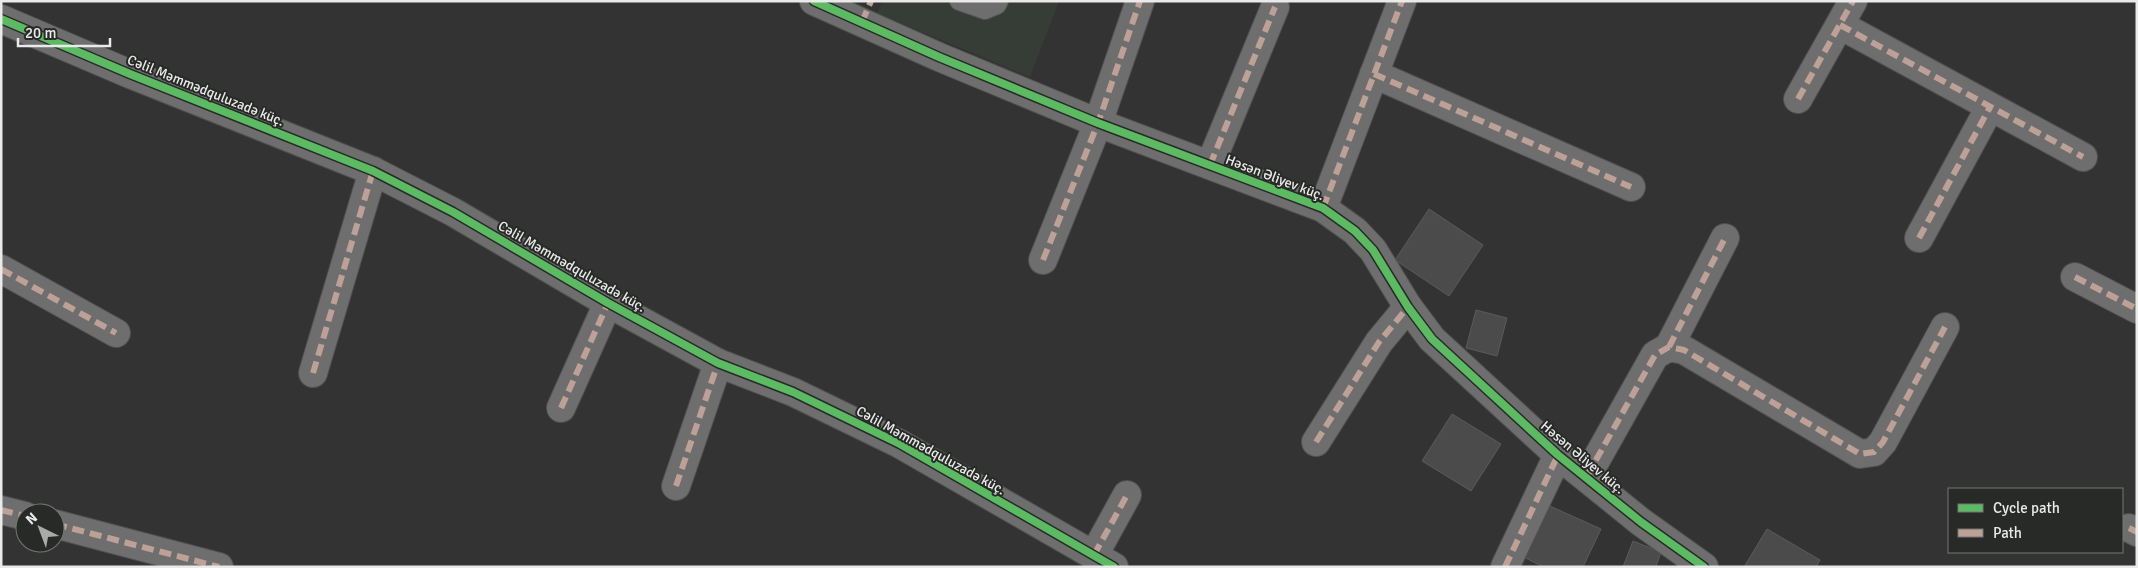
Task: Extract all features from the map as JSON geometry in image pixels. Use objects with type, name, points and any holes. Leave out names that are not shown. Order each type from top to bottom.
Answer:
[{"type":"street","name":"Həsən Əliyev küç.","points":[[814,1],[866,12],[939,58],[1098,124],[1323,208],[1355,231],[1373,250],[1408,307],[1432,338],[1558,455],[1587,476],[1641,522],[1704,567]]},
{"type":"street","points":[[1043,260],[1098,124],[1140,1]]},
{"type":"street","points":[[1323,208],[1402,1]]},
{"type":"street","points":[[1798,99],[1853,1]]},
{"type":"street","points":[[1210,165],[1275,7]]},
{"type":"street","name":"Cəlil Məmmədquluzadə küç.","points":[[1,19],[130,74],[373,170],[453,212],[608,303],[718,362],[793,392],[900,444],[1104,561]]},
{"type":"street","points":[[1840,25],[2082,157]]},
{"type":"street","points":[[1374,74],[1631,187]]},
{"type":"street","points":[[1919,238],[1990,106]]},
{"type":"street","points":[[313,373],[373,170]]},
{"type":"street","points":[[1587,476],[1655,355],[1669,346],[1725,238]]},
{"type":"street","points":[[1,269],[116,333]]},
{"type":"street","points":[[2075,278],[2137,309]]},
{"type":"street","points":[[561,408],[608,303]]},
{"type":"street","points":[[1316,442],[1379,342],[1408,307]]},
{"type":"street","points":[[1669,346],[1684,350],[1860,454],[1874,452],[1883,442],[1945,327]]},
{"type":"street","points":[[676,486],[718,362]]},
{"type":"street","points":[[1506,567],[1558,455]]},
{"type":"street","points":[[1104,561],[1128,495]]},
{"type":"street","points":[[1,510],[15,514]]},
{"type":"street","points":[[65,527],[219,567]]},
{"type":"lane","points":[[959,1],[985,10],[997,5],[999,1]]},
{"type":"shaded area","points":[[882,1],[1059,1],[1030,77],[877,13]]},
{"type":"building","points":[[1429,209],[1483,245],[1449,296],[1395,260]]},
{"type":"building","points":[[1476,310],[1507,318],[1497,356],[1466,348]]},
{"type":"building","points":[[1452,414],[1501,444],[1471,491],[1422,461]]},
{"type":"building","points":[[1541,502],[1601,529],[1583,567],[1544,567],[1517,554]]},
{"type":"building","points":[[1767,529],[1820,560],[1816,567],[1744,567]]},
{"type":"building","points":[[1633,541],[1661,552],[1656,566],[1658,567],[1623,567]]},
{"type":"marked path","points":[[862,22],[871,1]]},
{"type":"marked path","points":[[1043,260],[1098,123],[1140,1]]},
{"type":"marked path","points":[[1323,208],[1402,1]]},
{"type":"marked path","points":[[1798,99],[1853,1]]},
{"type":"marked path","points":[[1210,165],[1275,7]]},
{"type":"marked path","points":[[1840,25],[2083,157]]},
{"type":"marked path","points":[[1374,74],[1631,187]]},
{"type":"marked path","points":[[1919,238],[1990,107]]},
{"type":"marked path","points":[[313,373],[373,171]]},
{"type":"marked path","points":[[1669,347],[1725,238]]},
{"type":"marked path","points":[[1,269],[116,333]]},
{"type":"marked path","points":[[2075,277],[2137,309]]},
{"type":"marked path","points":[[561,408],[608,303]]},
{"type":"marked path","points":[[1316,442],[1379,342],[1408,307]]},
{"type":"marked path","points":[[1587,476],[1655,355],[1669,347],[1684,350],[1860,454],[1874,452],[1883,442],[1945,327]]},
{"type":"marked path","points":[[676,486],[718,363]]},
{"type":"marked path","points":[[1505,567],[1558,455]]},
{"type":"marked path","points":[[1094,555],[1127,495]]},
{"type":"marked path","points":[[1,510],[15,514]]},
{"type":"marked path","points":[[65,527],[219,567]]},
{"type":"marked path","points":[[2129,528],[2137,532]]},
{"type":"cycle path","points":[[814,1],[939,57],[1098,123],[1323,208],[1355,231],[1373,250],[1408,307],[1432,339],[1558,455],[1641,522],[1704,567]]},
{"type":"cycle path","points":[[1,19],[130,74],[373,171],[453,212],[608,303],[718,363],[793,392],[900,444],[1114,567]]}]
